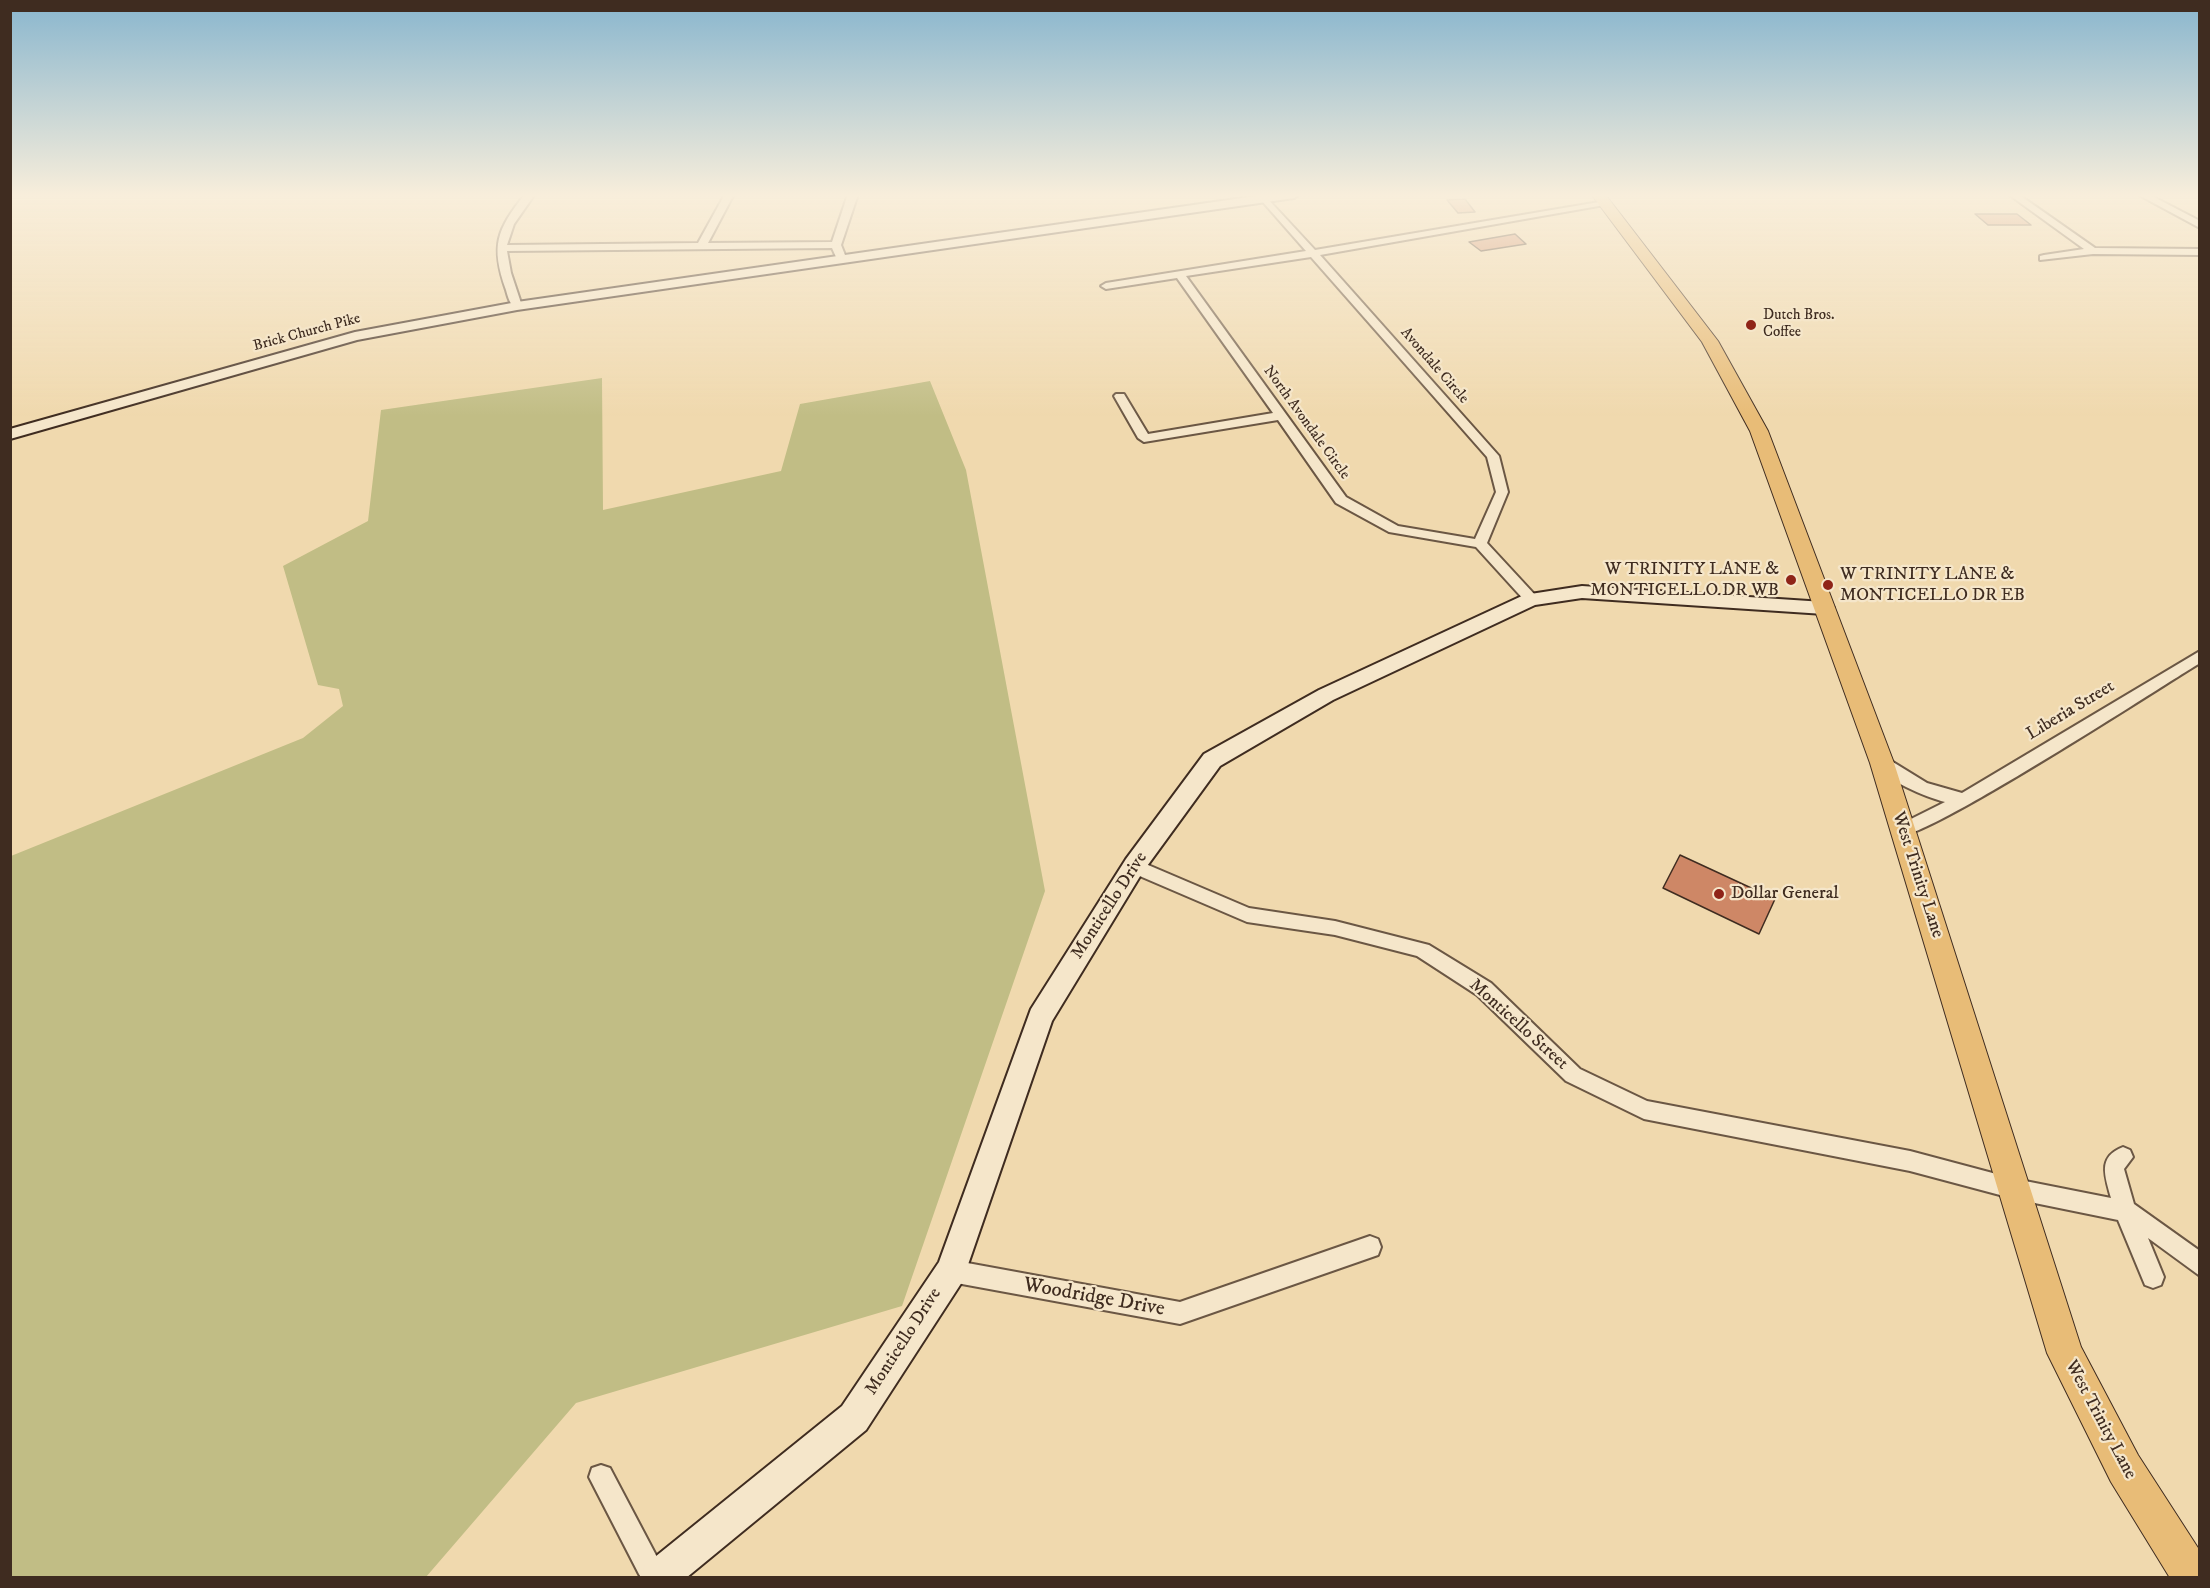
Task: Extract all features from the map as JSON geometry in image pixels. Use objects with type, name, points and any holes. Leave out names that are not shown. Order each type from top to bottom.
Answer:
[{"type":"main road","name":"Brick Church Pike","points":[[10,434],[355,336],[518,306],[791,268]]},
{"type":"main road","name":"West Trinity Lane","points":[[1654,268],[1710,341],[1759,431],[1882,764],[2065,1353],[2091,1409],[2161,1530],[2194,1578]]},
{"type":"main road","name":"Monticello Drive","points":[[656,1578],[854,1418],[951,1271],[1040,1017],[1134,866],[1212,760],[1326,695],[1531,599],[1582,592],[1824,608]]},
{"type":"street","points":[[503,268],[518,306]]},
{"type":"street","points":[[1106,286],[1220,268]]},
{"type":"street","name":"Avondale Circle","points":[[1328,268],[1493,456],[1502,492],[1480,544]]},
{"type":"street","name":"North Avondale Circle","points":[[1180,275],[1341,500],[1394,529],[1480,544]]},
{"type":"street","points":[[1120,396],[1144,438],[1279,416]]},
{"type":"street","points":[[1480,544],[1531,599]]},
{"type":"street","name":"Liberia Street","points":[[1903,831],[1964,800],[2199,656]]},
{"type":"street","points":[[1882,764],[1921,789],[1937,796],[1964,800]]},
{"type":"street","name":"Monticello Street","points":[[1134,866],[1247,915],[1335,928],[1422,950],[1484,989],[1574,1075],[1644,1110],[1910,1161],[2015,1189],[2125,1211]]},
{"type":"street","points":[[2123,1157],[2113,1166],[2125,1211],[2153,1277]]},
{"type":"street","points":[[2125,1211],[2156,1231],[2199,1265]]},
{"type":"street","name":"Woodridge Drive","points":[[951,1271],[1180,1313],[1370,1247]]},
{"type":"street","points":[[601,1477],[656,1578]]},
{"type":"shaded area","points":[[602,378],[603,510],[781,471],[800,404],[930,381],[966,470],[1045,891],[902,1306],[576,1403],[426,1577],[11,1577],[11,856],[303,738],[343,706],[339,689],[318,685],[283,566],[368,521],[381,410]]},
{"type":"building","name":"Dollar General","points":[[1680,855],[1775,899],[1759,934],[1663,888]]},
{"type":"place","name":"Dutch Bros. Coffee","points":[[1751,325]]},
{"type":"place","name":"W TRINITY LANE & MONTICELLO DR WB","points":[[1791,580]]},
{"type":"place","name":"W TRINITY LANE & MONTICELLO DR EB","points":[[1828,585]]},
{"type":"place","name":"Dollar General","points":[[1719,894]]}]
